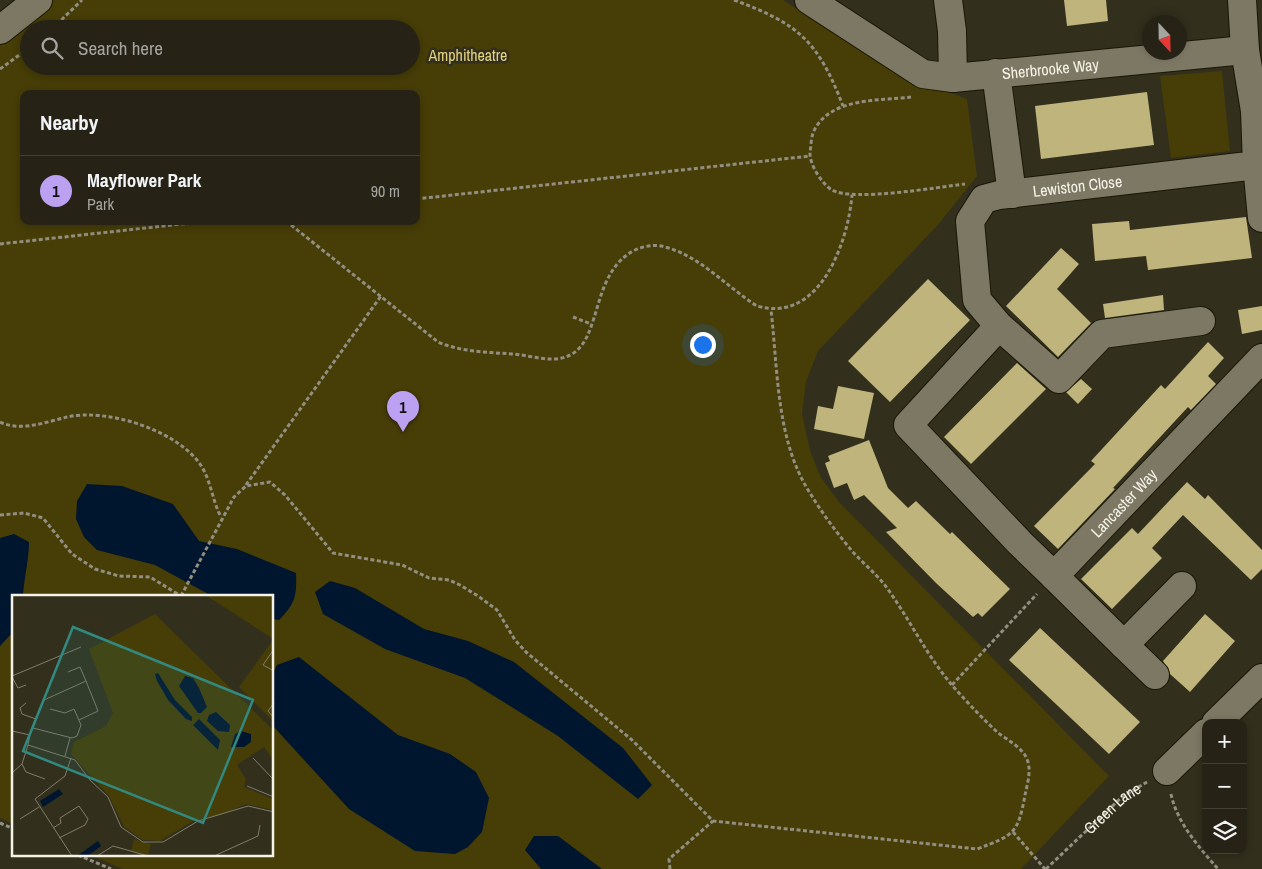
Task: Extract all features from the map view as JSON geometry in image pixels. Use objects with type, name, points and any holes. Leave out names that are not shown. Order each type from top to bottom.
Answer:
[{"type":"street","points":[[0,30],[38,0]]},
{"type":"street","name":"Sherbrooke Way","points":[[809,0],[923,74],[953,78],[1245,50]]},
{"type":"street","points":[[948,0],[952,31],[953,78]]},
{"type":"street","points":[[1242,0],[1245,50],[1259,111],[1257,165],[1262,218]]},
{"type":"street","points":[[996,73],[1012,194]]},
{"type":"street","name":"Lewiston Close","points":[[984,199],[1012,194],[1257,165]]},
{"type":"street","points":[[984,199],[970,221],[977,300],[999,326],[1059,378],[1102,334],[1201,321]]},
{"type":"street","points":[[999,326],[908,425],[1020,544],[1154,675]]},
{"type":"street","name":"Lancaster Way","points":[[1054,576],[1262,358]]},
{"type":"street","points":[[1124,645],[1182,586]]},
{"type":"street","points":[[1220,719],[1262,678]]},
{"type":"street","points":[[1167,771],[1202,737]]},
{"type":"path","points":[[61,20],[82,0]]},
{"type":"path","points":[[734,0],[763,11],[794,28],[814,46],[830,72],[843,106]]},
{"type":"path","points":[[0,69],[20,55]]},
{"type":"path","points":[[912,97],[843,106],[825,117],[812,134],[810,156],[817,174],[832,190],[852,195],[975,183],[984,199]]},
{"type":"path","points":[[420,199],[810,156]]},
{"type":"path","points":[[291,225],[438,342],[451,348],[478,352],[518,354],[550,360],[573,354],[582,345],[603,286],[614,268],[628,254],[645,246],[663,246],[681,253],[704,267],[735,292],[757,306],[771,310],[801,302],[814,290],[832,268],[850,220],[852,195]]},
{"type":"path","points":[[0,244],[173,225]]},
{"type":"path","points":[[182,595],[218,523],[234,497],[246,486],[381,296]]},
{"type":"path","points":[[246,486],[270,482],[333,553],[402,565],[430,578],[455,582],[478,596],[497,610],[515,640],[632,740],[713,821],[977,849],[1013,832],[1021,819],[1028,780],[1028,761],[1020,748],[996,731],[952,685],[933,661],[883,583],[852,551],[826,518],[809,492],[796,468],[782,410],[771,310]]},
{"type":"path","points":[[573,317],[591,324]]},
{"type":"path","points":[[0,422],[9,426],[30,426],[74,416],[100,417],[122,419],[164,434],[199,463],[207,476],[222,518]]},
{"type":"path","points":[[0,515],[24,513],[44,518],[72,554],[95,569],[119,576],[150,577],[179,595]]},
{"type":"path","points":[[952,685],[1054,576]]},
{"type":"path","points":[[1167,771],[1173,800],[1181,819],[1199,848],[1218,869]]},
{"type":"path","name":"Green Lane","points":[[1045,869],[1122,797],[1167,771]]},
{"type":"path","points":[[670,869],[669,859],[713,821]]},
{"type":"path","points":[[0,823],[12,828]]},
{"type":"path","points":[[1013,832],[1045,869]]},
{"type":"path","points":[[80,856],[111,869]]},
{"type":"green space","name":"Amphitheatre","points":[[52,0],[783,0],[899,76],[927,89],[951,93],[967,99],[977,176],[937,226],[818,351],[806,382],[802,414],[810,450],[820,476],[839,502],[1109,776],[1021,869],[123,869],[92,856],[274,856],[274,595],[12,595],[12,823],[0,818],[0,44],[20,27],[20,75],[420,75],[420,20],[28,20]]},
{"type":"green space","points":[[1222,71],[1230,151],[1171,158],[1160,76]]},
{"type":"water","points":[[87,484],[122,486],[173,504],[199,541],[237,549],[296,573],[296,588],[292,604],[279,620],[274,619],[274,595],[210,595],[155,565],[97,550],[84,537],[76,519],[77,501]]},
{"type":"water","points":[[14,534],[29,542],[23,595],[12,595],[12,633],[0,646],[0,538]]},
{"type":"water","points":[[330,581],[355,588],[424,629],[468,641],[514,662],[623,748],[652,785],[638,799],[558,736],[465,678],[385,649],[323,614],[315,592]]},
{"type":"water","points":[[299,657],[398,735],[450,754],[476,772],[489,798],[482,832],[468,847],[455,854],[415,851],[349,809],[274,727],[274,671],[277,665]]},
{"type":"water","points":[[534,836],[558,836],[602,869],[541,869],[525,850]]},
{"type":"building","points":[[1064,0],[1106,0],[1108,21],[1067,26]]},
{"type":"building","points":[[1147,92],[1154,145],[1041,159],[1035,106]]},
{"type":"building","points":[[1246,217],[1252,258],[1148,270],[1146,256],[1095,261],[1092,224],[1129,221],[1130,230]]},
{"type":"building","points":[[1061,248],[1079,264],[1057,289],[1091,323],[1058,357],[1006,306]]},
{"type":"building","points":[[928,279],[970,320],[890,402],[848,361]]},
{"type":"building","points":[[1163,295],[1164,310],[1105,318],[1103,304]]},
{"type":"building","points":[[1262,306],[1262,330],[1242,334],[1238,310]]},
{"type":"building","points":[[1208,342],[1224,358],[1208,376],[1216,384],[1191,410],[1188,407],[1113,488],[1115,489],[1058,549],[1034,526],[1095,464],[1091,461],[1161,385],[1165,389]]},
{"type":"building","points":[[1017,363],[1046,389],[971,464],[944,437]]},
{"type":"building","points":[[1081,379],[1092,389],[1078,404],[1066,392]]},
{"type":"building","points":[[838,386],[874,393],[864,439],[814,429],[818,406],[833,409]]},
{"type":"building","points":[[869,440],[888,488],[908,508],[916,501],[950,534],[952,532],[1010,589],[982,617],[978,613],[973,617],[936,583],[886,532],[897,528],[864,495],[854,500],[847,483],[834,488],[825,463],[830,461],[828,456]]},
{"type":"building","points":[[1187,482],[1205,499],[1208,495],[1262,550],[1262,569],[1251,580],[1183,515],[1152,548],[1162,558],[1112,609],[1081,579],[1132,528],[1138,534]]},
{"type":"building","points":[[1205,614],[1235,641],[1190,692],[1170,674],[1163,661]]},
{"type":"building","points":[[1040,628],[1140,722],[1109,754],[1009,660]]},
{"type":"place","name":"Mayflower Park","points":[[403,432]]}]
